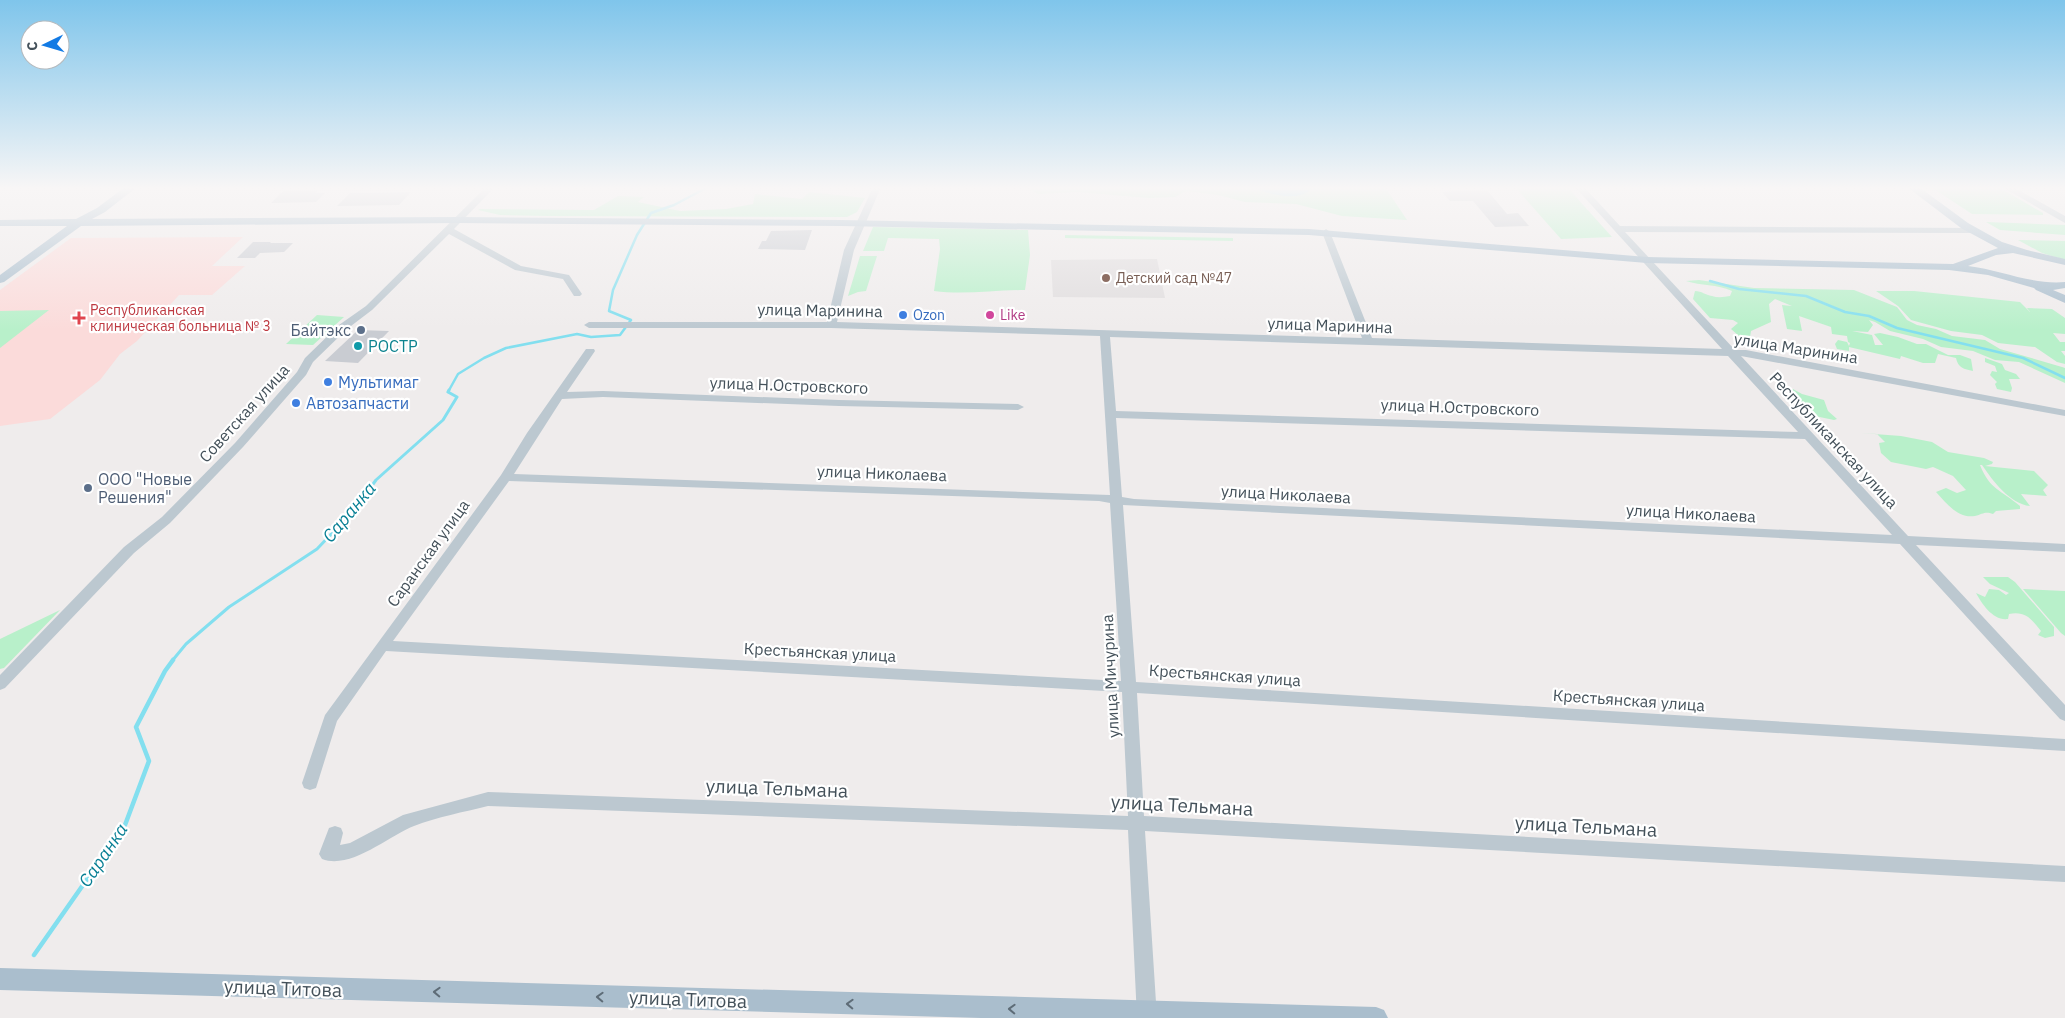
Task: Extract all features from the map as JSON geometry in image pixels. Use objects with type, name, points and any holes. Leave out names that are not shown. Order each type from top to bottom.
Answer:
[{"type":"main road","points":[[0,280],[61,235]]},
{"type":"main road","points":[[1355,235],[1647,260],[1949,267],[1976,270],[2032,284],[2065,285]]},
{"type":"main road","points":[[1977,235],[1987,245],[1983,262],[1987,267],[2006,277]]},
{"type":"main road","points":[[1980,235],[1997,244],[2024,253],[2065,262]]},
{"type":"main road","points":[[1949,267],[1967,264],[1984,255],[2002,250],[2024,253]]},
{"type":"main road","points":[[2036,256],[2065,269]]},
{"type":"main road","points":[[2032,284],[2065,299]]},
{"type":"main road","name":"улица Титова","points":[[0,979],[1147,1015],[1376,1018]]},
{"type":"street","name":"Советская улица","points":[[0,684],[129,550],[166,520],[239,445],[291,387],[309,360],[344,327],[369,308],[444,235]]},
{"type":"street","points":[[457,235],[518,268],[566,277],[577,294]]},
{"type":"street","points":[[831,324],[846,260],[856,235]]},
{"type":"street","points":[[1327,235],[1368,341]]},
{"type":"street","name":"Республиканская улица","points":[[1624,235],[2065,715]]},
{"type":"street","name":"улица Маринина","points":[[589,325],[831,324],[1732,352],[1755,354],[2065,413]]},
{"type":"street","name":"улица Мичурина","points":[[1105,333],[1129,687],[1147,1015]]},
{"type":"street","name":"Саранская улица","points":[[310,783],[330,719],[506,477],[590,352]]},
{"type":"street","name":"улица Н.Островского","points":[[559,396],[603,394],[839,403],[1018,407]]},
{"type":"street","name":"улица Н.Островского","points":[[1110,414],[1808,436]]},
{"type":"street","name":"улица Николаева","points":[[506,477],[1063,496],[1134,502],[2065,548]]},
{"type":"street","name":"Крестьянская улица","points":[[382,646],[1129,687],[2065,745]]},
{"type":"street","name":"улица Тельмана","points":[[335,833],[328,854],[353,850],[409,820],[488,798],[1136,823],[2065,874]]},
{"type":"shaded area","name":"Республиканская клиническая больница № 3","points":[[243,237],[212,266],[245,266],[212,295],[179,295],[137,341],[120,354],[100,380],[50,419],[0,426],[0,290],[71,238]]},
{"type":"shaded area","name":"Детский сад №47","points":[[1157,259],[1165,298],[1053,297],[1051,260]]},
{"type":"green space","points":[[870,235],[1028,235],[1030,255],[1025,290],[945,292],[934,291],[940,249],[939,239],[888,238],[884,251],[863,251]]},
{"type":"green space","points":[[1065,235],[1233,238],[1233,241],[1065,238]]},
{"type":"green space","points":[[1557,235],[1610,235],[1612,237],[1561,239]]},
{"type":"green space","points":[[2018,240],[2065,241],[2065,260],[2042,253]]},
{"type":"green space","points":[[860,256],[877,256],[866,291],[848,296]]},
{"type":"green space","points":[[1699,280],[1754,288],[1854,290],[1897,307],[1907,320],[1917,325],[1936,329],[1952,336],[1985,340],[2000,349],[2065,368],[2065,383],[2019,362],[1995,360],[1973,351],[1941,347],[1923,339],[1890,331],[1869,320],[1873,325],[1868,332],[1852,331],[1872,335],[1875,345],[1883,345],[1874,334],[1880,333],[1917,344],[1926,344],[1948,355],[1960,355],[1971,359],[1973,371],[1960,366],[1956,358],[1938,354],[1935,363],[1923,363],[1901,356],[1900,359],[1849,347],[1849,351],[1837,349],[1835,344],[1838,340],[1847,342],[1849,346],[1850,343],[1847,336],[1832,334],[1831,327],[1799,316],[1802,331],[1787,329],[1782,305],[1792,306],[1775,299],[1769,304],[1771,322],[1751,331],[1750,337],[1739,336],[1731,329],[1738,323],[1733,320],[1710,318],[1693,299],[1695,291],[1719,297],[1730,296],[1732,291],[1721,287],[1686,281]]},
{"type":"green space","points":[[1876,291],[1914,291],[2020,302],[2030,312],[2027,308],[2052,309],[2065,318],[2065,334],[2053,333],[2060,342],[2065,342],[2065,351],[2061,351],[2065,356],[2065,364],[2057,362],[2035,347],[1998,343],[1982,335],[1951,331],[1911,320],[1898,306]]},
{"type":"green space","points":[[49,310],[0,348],[0,311]]},
{"type":"green space","points":[[317,315],[344,317],[313,345],[286,344]]},
{"type":"green space","points":[[1985,358],[2002,364],[2005,370],[2016,374],[2020,379],[2009,379],[2012,388],[2011,392],[1997,389],[1995,384],[1997,382],[1990,375],[1992,371],[1997,372],[1995,366],[1985,362]]},
{"type":"green space","points":[[1793,389],[1802,394],[1824,400],[1828,411],[1837,419],[1810,415],[1793,400],[1788,390]]},
{"type":"green space","points":[[1877,434],[1932,442],[1948,452],[1984,458],[1993,462],[1985,466],[2034,471],[2048,485],[2043,490],[2047,496],[2021,494],[2030,506],[2016,501],[2003,491],[1980,465],[1988,480],[2020,506],[2020,509],[1996,511],[1993,514],[1986,513],[1975,516],[1963,515],[1953,509],[1936,492],[1946,488],[1957,493],[1966,490],[1953,476],[1933,467],[1926,469],[1891,462],[1881,453],[1879,443],[1885,442]]},
{"type":"green space","points":[[1983,577],[2008,577],[2015,582],[2054,627],[2054,636],[2045,638],[2038,635],[2041,631],[2024,615],[2009,614],[2008,619],[2003,619],[1993,615],[1976,593],[1985,597],[1989,589],[1999,590],[2006,595],[2009,593],[1990,584]]},
{"type":"green space","points":[[2023,589],[2065,591],[2065,636],[2061,633]]},
{"type":"green space","points":[[60,610],[4,668],[0,669],[0,639]]},
{"type":"building","points":[[769,235],[810,235],[805,250],[758,249],[762,241],[766,241]]},
{"type":"building","points":[[253,242],[293,243],[284,252],[260,253],[255,258],[237,258]]},
{"type":"building","name":"РОСТР","points":[[358,330],[389,331],[358,363],[325,361]]},
{"type":"waterway","name":"Саранка","points":[[448,392],[458,374],[484,358],[506,348],[577,334],[591,337],[620,335],[631,320],[609,311],[613,290],[637,235]]},
{"type":"waterway","points":[[1710,281],[1739,289],[1806,296],[1845,312],[1869,316],[1897,328],[2023,358],[2065,378]]},
{"type":"waterway","name":"Саранка","points":[[172,661],[186,644],[229,607],[317,549],[355,509],[376,480],[443,420],[457,397],[448,392]]},
{"type":"waterway","name":"Саранка","points":[[34,955],[125,825],[149,761],[136,727],[165,671],[173,660]]},
{"type":"place","name":"Детский сад №47","points":[[1106,278]]},
{"type":"place","name":"Ozon","points":[[903,315]]},
{"type":"place","name":"Like","points":[[990,315]]},
{"type":"place","name":"Республиканская клиническая больница № 3","points":[[79,318]]},
{"type":"place","name":"Байтэкс","points":[[361,330]]},
{"type":"place","name":"РОСТР","points":[[358,346]]},
{"type":"place","name":"Мультимаг","points":[[328,382]]},
{"type":"place","name":"Автозапчасти","points":[[296,403]]},
{"type":"place","name":"ООО \"Новые Решения\"","points":[[88,488]]}]
